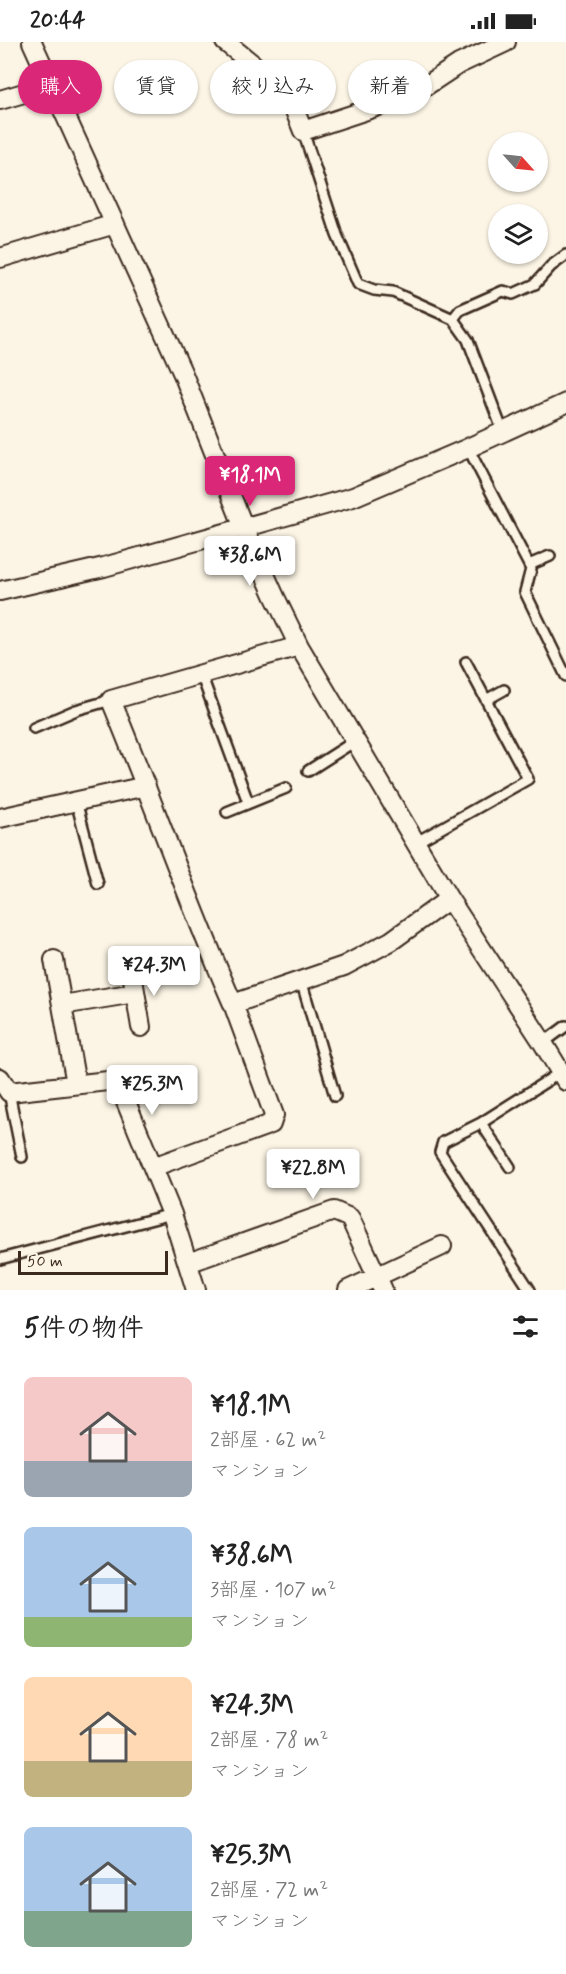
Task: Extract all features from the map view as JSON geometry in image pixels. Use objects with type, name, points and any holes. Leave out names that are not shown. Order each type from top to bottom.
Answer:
[{"type":"street","points":[[32,42],[40,60]]},
{"type":"street","points":[[225,42],[265,74],[293,106],[303,131],[412,95],[459,64],[506,42]]},
{"type":"street","points":[[0,100],[18,95]]},
{"type":"street","points":[[64,114],[183,374],[244,528],[299,646],[449,899],[563,1076]]},
{"type":"street","points":[[0,258],[115,224]]},
{"type":"street","points":[[0,591],[104,567],[353,497],[566,403]]},
{"type":"street","points":[[153,1167],[271,1124],[274,1115],[233,1004],[210,953],[111,700],[299,646]]},
{"type":"street","points":[[0,818],[146,786]]},
{"type":"street","points":[[233,1004],[344,966],[391,941],[449,899]]},
{"type":"street","points":[[54,960],[76,1084]]},
{"type":"street","points":[[132,973],[141,1027]]},
{"type":"street","points":[[62,1005],[135,993]]},
{"type":"street","points":[[4,1085],[76,1084],[117,1080],[172,1215],[196,1290]]},
{"type":"street","points":[[188,1263],[334,1211],[350,1218],[379,1283]]},
{"type":"street","points":[[348,1290],[379,1283],[442,1246]]},
{"type":"lane","points":[[303,131],[337,235],[358,284],[374,290],[393,292],[453,319],[468,340],[503,432]]},
{"type":"lane","points":[[453,319],[460,310],[503,291],[513,294],[536,284],[551,266],[566,255]]},
{"type":"lane","points":[[468,448],[531,569],[525,592],[564,665],[566,676]]},
{"type":"lane","points":[[529,565],[550,556]]},
{"type":"lane","points":[[415,843],[528,779],[466,662]]},
{"type":"lane","points":[[201,674],[248,802]]},
{"type":"lane","points":[[486,700],[504,690]]},
{"type":"lane","points":[[34,728],[76,710],[111,700]]},
{"type":"lane","points":[[308,771],[355,741]]},
{"type":"lane","points":[[227,812],[286,788]]},
{"type":"lane","points":[[76,801],[98,884]]},
{"type":"lane","points":[[301,980],[335,1096]]},
{"type":"lane","points":[[543,1043],[566,1026]]},
{"type":"lane","points":[[530,1290],[440,1152],[443,1142],[482,1123],[563,1076]]},
{"type":"lane","points":[[4,1085],[22,1157]]},
{"type":"lane","points":[[482,1123],[510,1167]]},
{"type":"lane","points":[[0,1259],[172,1215]]}]
